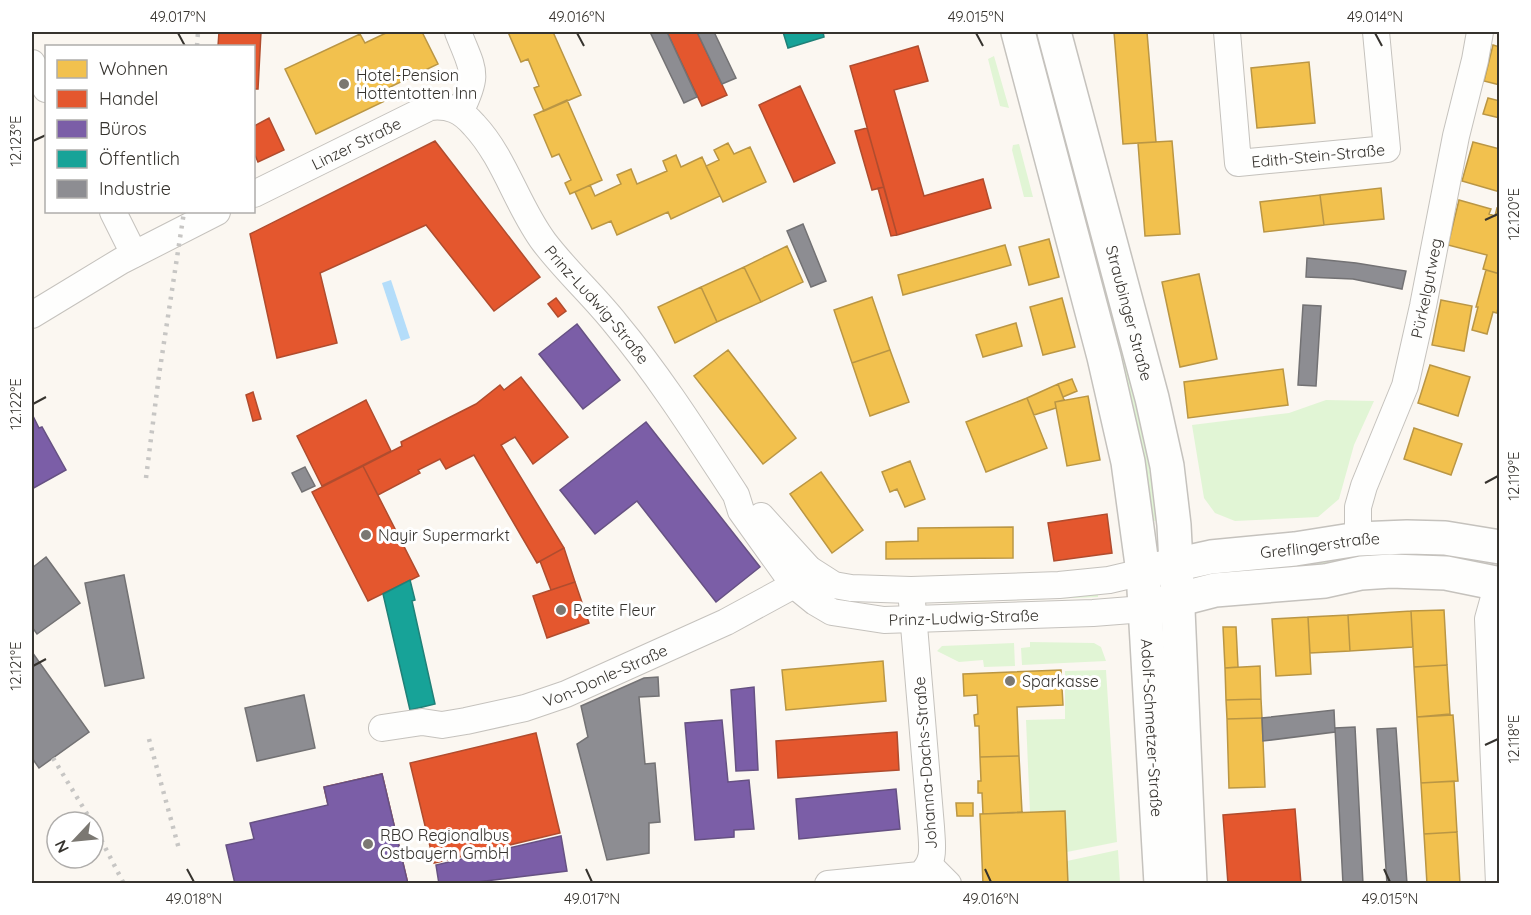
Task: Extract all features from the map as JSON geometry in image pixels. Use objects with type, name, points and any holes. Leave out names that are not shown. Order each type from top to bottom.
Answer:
[{"type":"main road","points":[[1018,32],[1112,387],[1128,462],[1143,572]]},
{"type":"main road","name":"Straubinger Straße","points":[[1054,32],[1152,398],[1167,466],[1174,525],[1178,600]]},
{"type":"main road","name":"Greflingerstraße","points":[[1143,572],[1211,557],[1295,549],[1358,539],[1445,538],[1500,548]]},
{"type":"main road","name":"Greflingerstraße","points":[[1144,609],[1215,590],[1325,581],[1361,573],[1391,571],[1446,573],[1499,584]]},
{"type":"main road","name":"Adolf-Schmetzer-Straße","points":[[1143,572],[1161,884]]},
{"type":"main road","name":"Adolf-Schmetzer-Straße","points":[[1178,600],[1190,884]]},
{"type":"street","points":[[458,32],[474,72],[472,88],[460,112]]},
{"type":"street","name":"Edith-Stein-Straße","points":[[1227,32],[1238,163],[1387,149],[1376,32]]},
{"type":"street","name":"Pürkelgutweg","points":[[1358,539],[1358,507],[1364,486],[1405,386],[1456,136],[1480,32]]},
{"type":"street","points":[[32,63],[45,87]]},
{"type":"street","name":"Linzer Straße","points":[[255,194],[430,107],[444,106],[460,112]]},
{"type":"street","name":"Prinz-Ludwig-Straße","points":[[460,112],[474,124],[487,141],[543,241],[616,323],[662,382],[736,495],[749,502],[801,577],[815,602],[832,612],[884,620],[1093,613],[1144,609]]},
{"type":"street","points":[[114,213],[134,254]]},
{"type":"street","points":[[32,315],[134,254],[215,213]]},
{"type":"street","name":"Prinz-Ludwig-Straße","points":[[801,577],[851,588],[912,590],[1059,585],[1109,580],[1143,572]]},
{"type":"street","name":"Von-Donle-Straße","points":[[382,728],[422,722],[442,725],[525,708],[566,694],[726,622],[801,577]]},
{"type":"street","points":[[1499,584],[1488,620],[1499,884]]},
{"type":"street","name":"Johanna-Dachs-Straße","points":[[828,884],[930,877],[931,827],[912,590]]},
{"type":"green space","points":[[1026,32],[1037,32],[1137,404],[1159,520],[1154,521],[1133,405]]},
{"type":"green space","points":[[994,56],[1009,108],[1000,106],[988,59]]},
{"type":"green space","points":[[1019,144],[1033,197],[1024,197],[1012,150],[1013,145]]},
{"type":"green space","points":[[1326,400],[1374,401],[1354,445],[1339,499],[1318,517],[1235,521],[1215,513],[1204,498],[1192,425],[1289,413]]},
{"type":"green space","points":[[1350,552],[1351,566],[1222,576],[1221,572],[1316,564],[1329,556]]},
{"type":"green space","points":[[1098,592],[1098,597],[944,603],[944,599]]},
{"type":"green space","points":[[1030,642],[1094,643],[1101,647],[1106,661],[1022,665],[1021,648],[1030,647]]},
{"type":"green space","points":[[1014,643],[1015,666],[984,667],[983,660],[959,662],[937,651],[942,646]]},
{"type":"green space","points":[[1106,670],[1117,842],[1067,852],[1065,811],[1030,812],[1026,720],[1065,719],[1065,671]]},
{"type":"green space","points":[[1118,850],[1120,883],[1068,883],[1067,861]]},
{"type":"water","points":[[391,280],[410,338],[401,341],[382,283]]},
{"type":"building: Wohnen","name":"Hotel-Pension Hottentotten Inn","points":[[388,32],[422,32],[438,64],[386,89],[391,98],[316,134],[285,69],[360,34],[365,43]]},
{"type":"building: Wohnen","points":[[508,32],[553,32],[581,95],[544,111],[534,88],[539,86],[528,59],[521,62]]},
{"type":"building: Wohnen","points":[[1114,32],[1147,32],[1156,142],[1123,144]]},
{"type":"building: Wohnen","points":[[1493,45],[1500,47],[1500,85],[1484,81]]},
{"type":"building: Wohnen","points":[[1309,62],[1315,123],[1257,128],[1251,68]]},
{"type":"building: Wohnen","points":[[1488,98],[1500,101],[1500,118],[1483,114]]},
{"type":"building: Wohnen","points":[[567,100],[602,180],[570,194],[565,183],[571,180],[559,154],[552,157],[534,115]]},
{"type":"building: Wohnen","points":[[1172,141],[1180,234],[1145,236],[1138,143]]},
{"type":"building: Wohnen","points":[[1473,142],[1500,149],[1500,192],[1462,181]]},
{"type":"building: Wohnen","points":[[728,143],[734,154],[750,147],[766,182],[723,202],[706,166],[719,160],[714,150]]},
{"type":"building: Wohnen","points":[[676,155],[681,167],[702,157],[720,196],[671,219],[668,212],[617,235],[611,221],[592,229],[575,192],[590,185],[595,196],[621,184],[617,175],[631,169],[637,184],[667,171],[663,161]]},
{"type":"building: Wohnen","points":[[1381,188],[1384,219],[1324,225],[1320,195]]},
{"type":"building: Wohnen","points":[[1320,195],[1324,225],[1264,232],[1260,202]]},
{"type":"building: Wohnen","points":[[1459,200],[1491,209],[1489,214],[1495,216],[1497,208],[1500,209],[1500,274],[1483,269],[1487,255],[1448,245]]},
{"type":"building: Wohnen","points":[[1049,239],[1059,277],[1029,285],[1019,247]]},
{"type":"building: Wohnen","points":[[1005,245],[1011,265],[903,295],[898,275]]},
{"type":"building: Wohnen","points":[[787,246],[803,282],[761,302],[744,267]]},
{"type":"building: Wohnen","points":[[744,267],[761,302],[717,322],[701,287]]},
{"type":"building: Wohnen","points":[[1486,270],[1500,274],[1500,298],[1497,313],[1493,312],[1487,334],[1472,330]]},
{"type":"building: Wohnen","points":[[1199,274],[1217,359],[1180,367],[1162,282]]},
{"type":"building: Wohnen","points":[[701,287],[717,322],[675,343],[658,307]]},
{"type":"building: Wohnen","points":[[872,297],[890,350],[852,363],[834,310]]},
{"type":"building: Wohnen","points":[[1062,298],[1075,347],[1043,355],[1030,307]]},
{"type":"building: Wohnen","points":[[1441,300],[1472,306],[1464,351],[1432,345]]},
{"type":"building: Wohnen","points":[[1016,323],[1022,346],[983,357],[976,335]]},
{"type":"building: Wohnen","points":[[728,350],[796,438],[763,464],[694,376]]},
{"type":"building: Wohnen","points":[[890,350],[909,402],[870,416],[852,363]]},
{"type":"building: Wohnen","points":[[1430,365],[1470,377],[1458,416],[1418,403]]},
{"type":"building: Wohnen","points":[[1283,369],[1288,405],[1188,418],[1184,382]]},
{"type":"building: Wohnen","points":[[1072,379],[1077,391],[1063,397],[1058,384]]},
{"type":"building: Wohnen","points":[[1058,384],[1064,400],[1055,402],[1056,408],[1034,415],[1027,398]]},
{"type":"building: Wohnen","points":[[1088,396],[1100,460],[1067,466],[1055,402]]},
{"type":"building: Wohnen","points":[[1027,398],[1047,448],[986,472],[966,422]]},
{"type":"building: Wohnen","points":[[1414,428],[1462,444],[1451,475],[1404,459]]},
{"type":"building: Wohnen","points":[[910,461],[925,499],[905,507],[897,489],[890,492],[882,472]]},
{"type":"building: Wohnen","points":[[821,472],[863,530],[832,553],[790,494]]},
{"type":"building: Wohnen","points":[[1013,527],[1013,558],[886,559],[886,542],[918,541],[918,528]]},
{"type":"building: Wohnen","points":[[1444,610],[1447,665],[1414,667],[1411,611]]},
{"type":"building: Wohnen","points":[[1411,611],[1413,647],[1350,651],[1348,615]]},
{"type":"building: Wohnen","points":[[1348,615],[1350,651],[1310,653],[1308,617]]},
{"type":"building: Wohnen","points":[[1308,617],[1311,674],[1276,676],[1272,619]]},
{"type":"building: Wohnen","points":[[1223,627],[1236,627],[1238,667],[1225,668]]},
{"type":"building: Wohnen","points":[[883,661],[886,701],[786,710],[782,670]]},
{"type":"building: Wohnen","points":[[1447,665],[1450,714],[1417,717],[1414,667]]},
{"type":"building: Wohnen","points":[[1260,666],[1261,699],[1226,700],[1225,668]]},
{"type":"building: Wohnen","points":[[1061,670],[1063,705],[1017,707],[1019,756],[980,757],[979,726],[975,726],[974,715],[978,714],[977,695],[964,696],[963,674]]},
{"type":"building: Wohnen","points":[[1261,699],[1262,718],[1227,719],[1226,700]]},
{"type":"building: Wohnen","points":[[1453,715],[1458,781],[1421,783],[1417,717]]},
{"type":"building: Wohnen","points":[[1262,718],[1265,787],[1229,788],[1227,719]]},
{"type":"building: Wohnen","points":[[1019,756],[1022,812],[983,814],[982,793],[978,793],[978,781],[981,781],[980,757]]},
{"type":"building: Wohnen","points":[[1454,781],[1457,832],[1424,834],[1421,783]]},
{"type":"building: Wohnen","points":[[956,803],[973,803],[973,816],[957,816]]},
{"type":"building: Wohnen","points":[[1065,811],[1068,884],[983,884],[980,814]]},
{"type":"building: Wohnen","points":[[1457,832],[1460,884],[1427,884],[1424,834]]},
{"type":"building: Handel","points":[[219,32],[261,32],[258,89],[255,89],[255,45],[218,45]]},
{"type":"building: Handel","points":[[667,32],[697,32],[727,95],[702,106]]},
{"type":"building: Handel","points":[[918,46],[928,81],[894,90],[924,196],[983,179],[991,208],[897,235],[850,66]]},
{"type":"building: Handel","points":[[800,86],[835,163],[794,182],[759,105]]},
{"type":"building: Handel","points":[[269,118],[284,150],[258,162],[255,155],[255,125]]},
{"type":"building: Handel","points":[[867,128],[884,187],[872,190],[855,131]]},
{"type":"building: Handel","points":[[435,141],[540,277],[494,311],[426,225],[320,273],[337,343],[277,358],[250,234]]},
{"type":"building: Handel","points":[[884,187],[897,235],[891,236],[878,188]]},
{"type":"building: Handel","points":[[556,298],[566,311],[558,317],[548,304]]},
{"type":"building: Handel","points":[[521,377],[568,437],[533,464],[515,437],[501,445],[564,548],[537,563],[474,455],[446,469],[440,459],[418,470],[420,473],[378,495],[363,466],[402,446],[401,442],[476,404],[500,385],[504,390]]},
{"type":"building: Handel","points":[[253,392],[261,419],[253,421],[246,395]]},
{"type":"building: Handel","points":[[366,400],[391,451],[322,486],[297,436]]},
{"type":"building: Handel","name":"Nayir Supermarkt","points":[[363,466],[419,576],[368,601],[312,492]]},
{"type":"building: Handel","points":[[1107,514],[1112,553],[1054,561],[1048,523]]},
{"type":"building: Handel","points":[[564,548],[575,582],[551,590],[540,561]]},
{"type":"building: Handel","name":"Petite Fleur","points":[[575,582],[589,623],[547,638],[533,596]]},
{"type":"building: Handel","points":[[897,732],[899,770],[778,778],[776,741]]},
{"type":"building: Handel","points":[[536,733],[560,833],[434,863],[410,763]]},
{"type":"building: Handel","name":"RBO Regionalbus Ostbayern GmbH","points":[[382,774],[408,884],[346,884],[324,787]]},
{"type":"building: Handel","points":[[1295,809],[1301,884],[1228,884],[1223,815]]},
{"type":"building: Büros","points":[[577,324],[620,380],[583,409],[539,354]]},
{"type":"building: Büros","points":[[32,414],[39,428],[42,427],[66,470],[32,489]]},
{"type":"building: Büros","points":[[646,422],[760,567],[716,602],[637,501],[595,534],[560,490]]},
{"type":"building: Büros","points":[[754,687],[758,770],[736,771],[731,690]]},
{"type":"building: Büros","points":[[722,720],[728,782],[749,780],[754,829],[734,830],[734,837],[695,840],[685,723]]},
{"type":"building: Büros","name":"RBO Regionalbus Ostbayern GmbH","points":[[382,774],[408,884],[235,884],[226,845],[254,839],[250,823],[328,805],[324,787]]},
{"type":"building: Büros","points":[[896,789],[900,829],[799,839],[796,799]]},
{"type":"building: Büros","points":[[561,836],[567,871],[461,884],[439,884],[436,865]]},
{"type":"building: Öffentlich","points":[[783,32],[823,32],[824,37],[788,48]]},
{"type":"building: Öffentlich","points":[[410,580],[415,600],[412,601],[435,704],[410,710],[383,594]]},
{"type":"building: Industrie","points":[[650,32],[667,32],[697,97],[684,103]]},
{"type":"building: Industrie","points":[[697,32],[714,32],[736,78],[722,84]]},
{"type":"building: Industrie","points":[[803,224],[826,281],[811,287],[787,231]]},
{"type":"building: Industrie","points":[[1307,258],[1406,271],[1402,289],[1353,279],[1306,277]]},
{"type":"building: Industrie","points":[[1303,305],[1321,306],[1316,386],[1298,385]]},
{"type":"building: Industrie","points":[[305,467],[315,486],[302,492],[292,473]]},
{"type":"building: Industrie","points":[[46,557],[80,603],[37,634],[32,627],[32,568]]},
{"type":"building: Industrie","points":[[124,575],[144,678],[105,686],[85,583]]},
{"type":"building: Industrie","points":[[32,652],[89,732],[39,768],[32,758]]},
{"type":"building: Industrie","points":[[658,677],[659,696],[639,697],[645,764],[655,763],[660,822],[649,823],[649,853],[607,860],[577,744],[588,737],[581,706],[644,678]]},
{"type":"building: Industrie","points":[[304,695],[315,748],[257,761],[245,708]]},
{"type":"building: Industrie","points":[[1334,710],[1335,732],[1263,741],[1262,718]]},
{"type":"building: Industrie","points":[[1355,727],[1363,884],[1343,884],[1335,728]]},
{"type":"building: Industrie","points":[[1396,728],[1407,884],[1387,884],[1377,729]]},
{"type":"railway","points":[[197,45],[198,32]]},
{"type":"railway","points":[[146,478],[184,213]]},
{"type":"railway","points":[[149,739],[179,849]]},
{"type":"railway","points":[[53,758],[85,810]]},
{"type":"railway","points":[[105,847],[124,884]]},
{"type":"place","name":"Hotel-Pension Hottentotten Inn","points":[[344,84]]},
{"type":"place","name":"Nayir Supermarkt","points":[[366,535]]},
{"type":"place","name":"Petite Fleur","points":[[561,610]]},
{"type":"place","name":"Sparkasse","points":[[1010,681]]},
{"type":"place","name":"RBO Regionalbus Ostbayern GmbH","points":[[368,844]]}]
